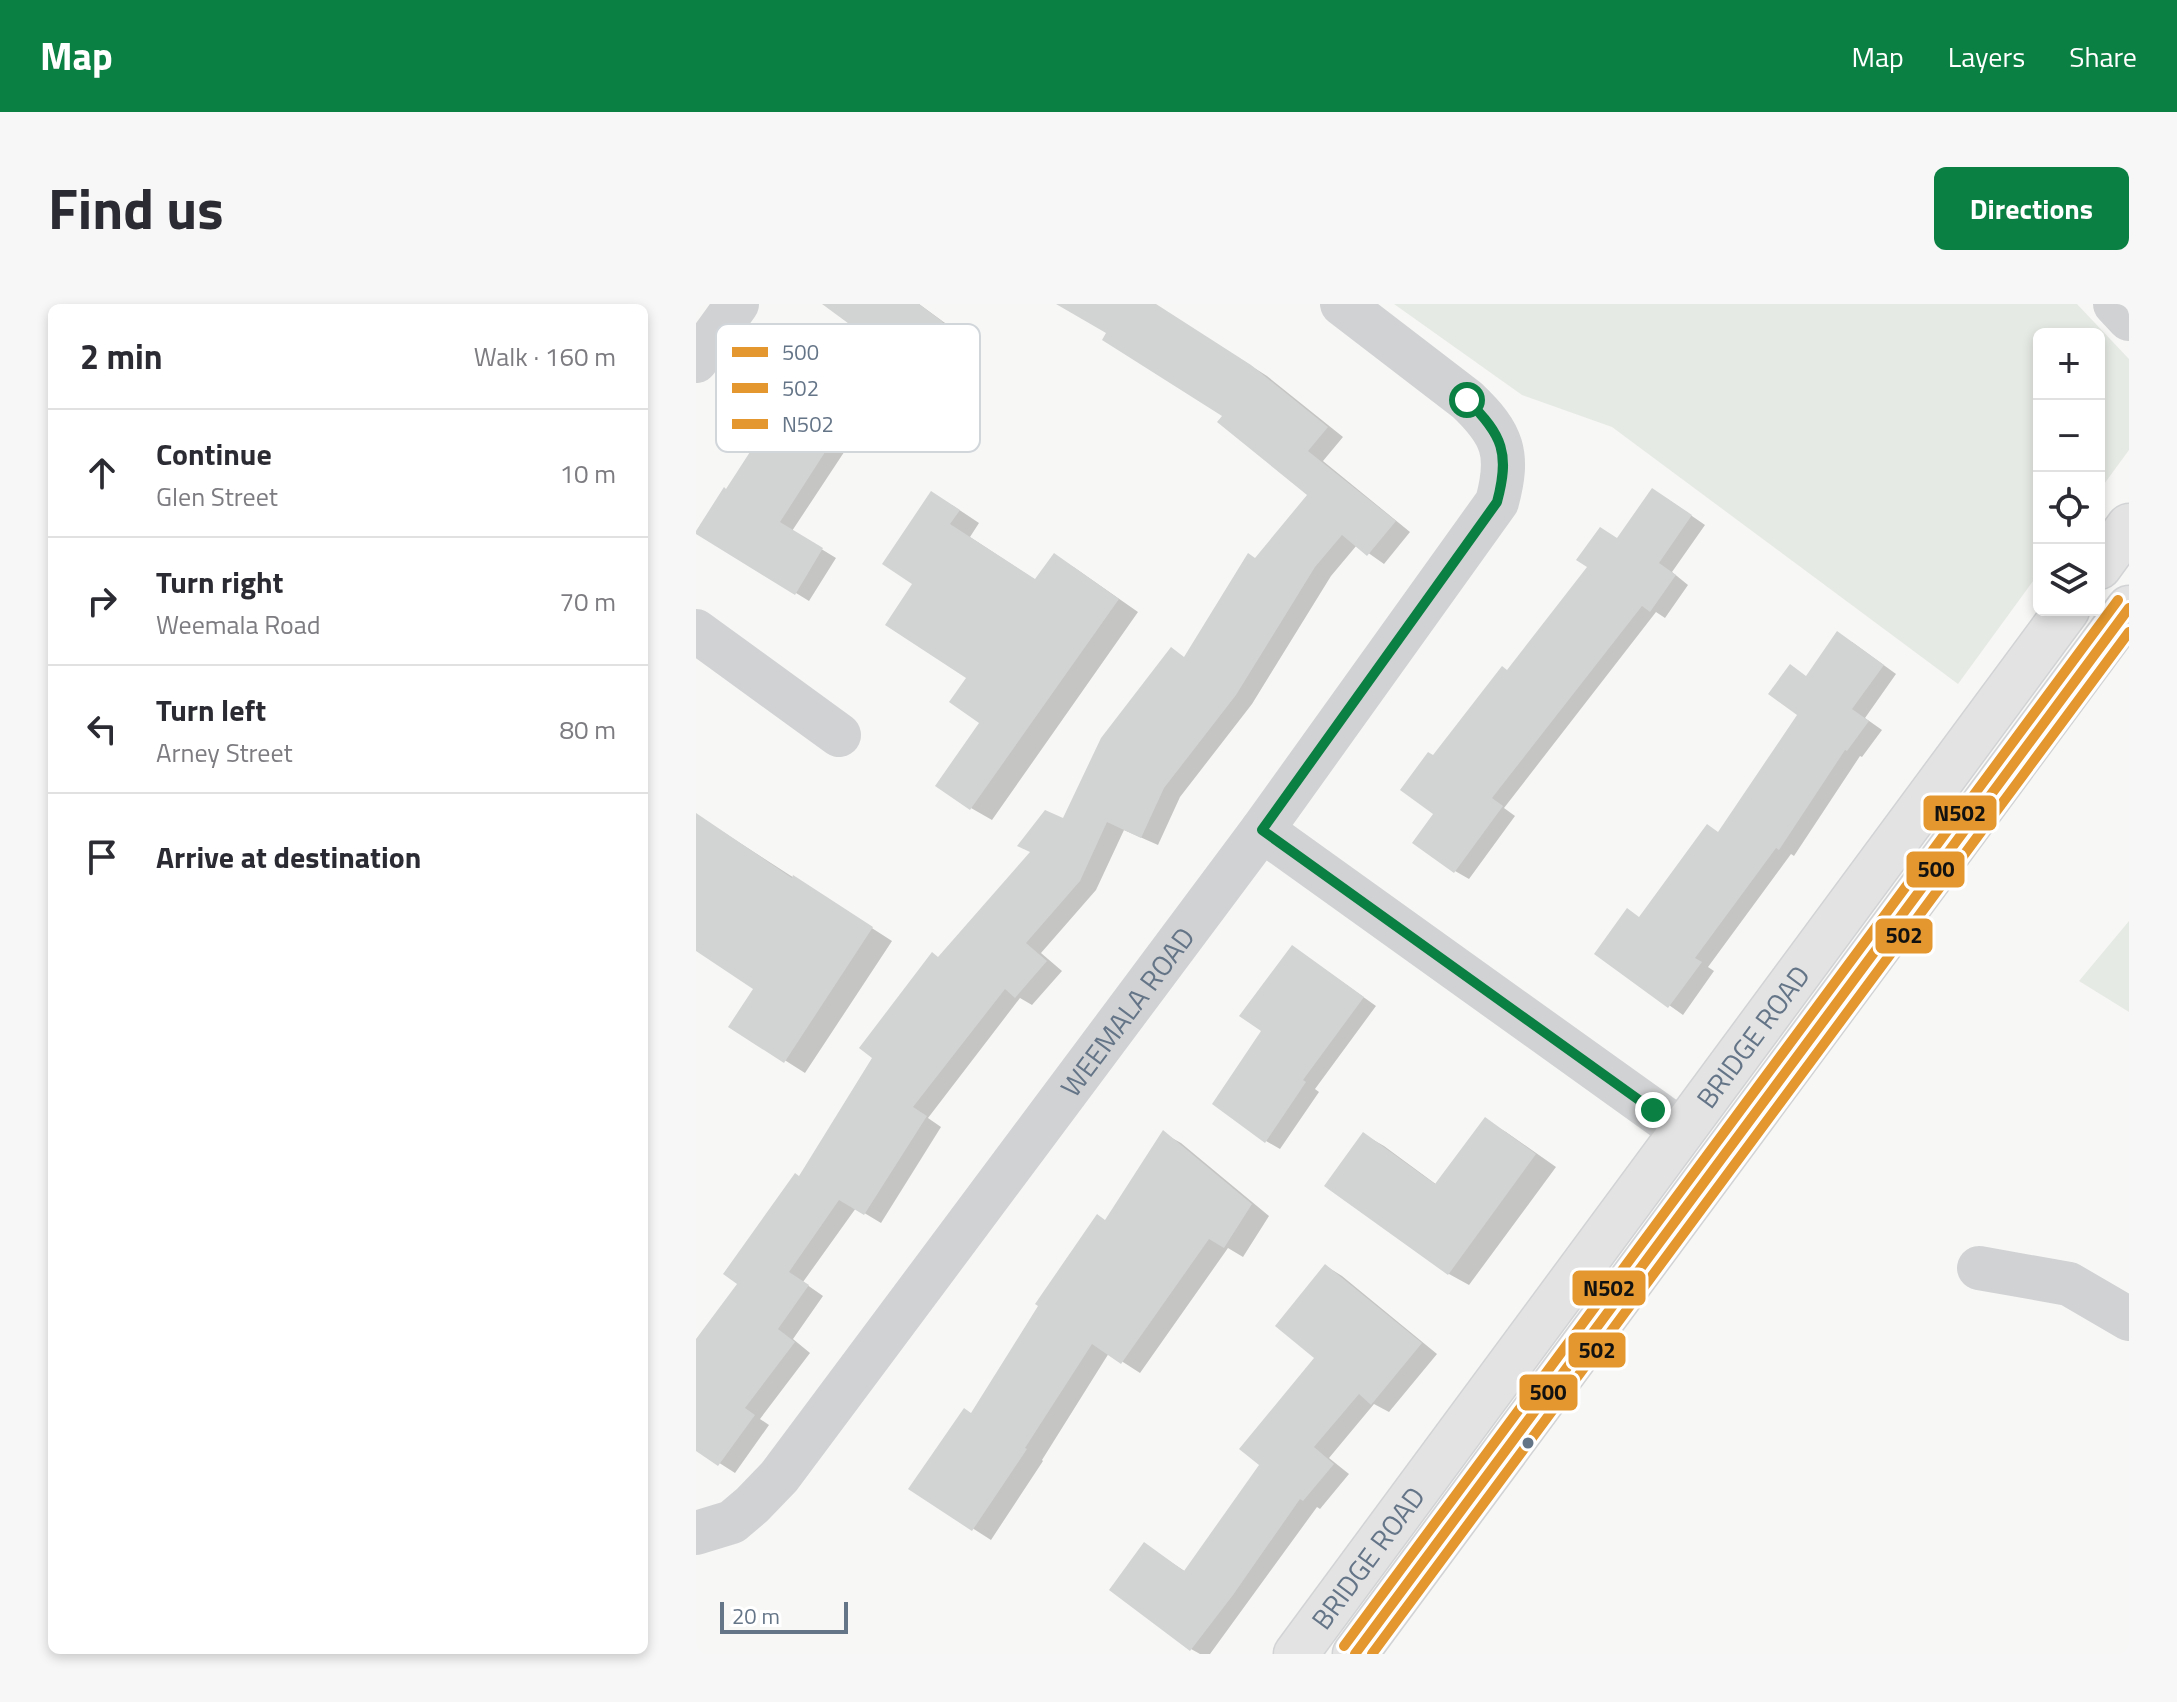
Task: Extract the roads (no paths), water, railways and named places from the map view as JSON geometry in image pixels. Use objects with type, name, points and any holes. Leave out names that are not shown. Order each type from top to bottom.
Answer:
[{"type":"main road","points":[[2105,559],[2129,526]]},
{"type":"main road","name":"BRIDGE ROAD","points":[[1355,1654],[2129,608]]},
{"type":"main road","name":"BRIDGE ROAD","points":[[1296,1654],[2063,616]]},
{"type":"main road","points":[[1682,1131],[1717,1166]]},
{"type":"street","points":[[723,324],[737,304]]},
{"type":"street","name":"WEEMALA ROAD","points":[[696,1533],[732,1522],[779,1477],[1262,830],[1497,502],[1503,478],[1502,449],[1497,435],[1483,415],[1342,304]]},
{"type":"street","points":[[2115,304],[2129,319]]},
{"type":"street","points":[[696,361],[716,333]]},
{"type":"street","points":[[696,631],[839,735]]},
{"type":"street","points":[[1262,830],[1682,1131]]},
{"type":"street","points":[[1979,1268],[2069,1284],[2129,1319]]}]
